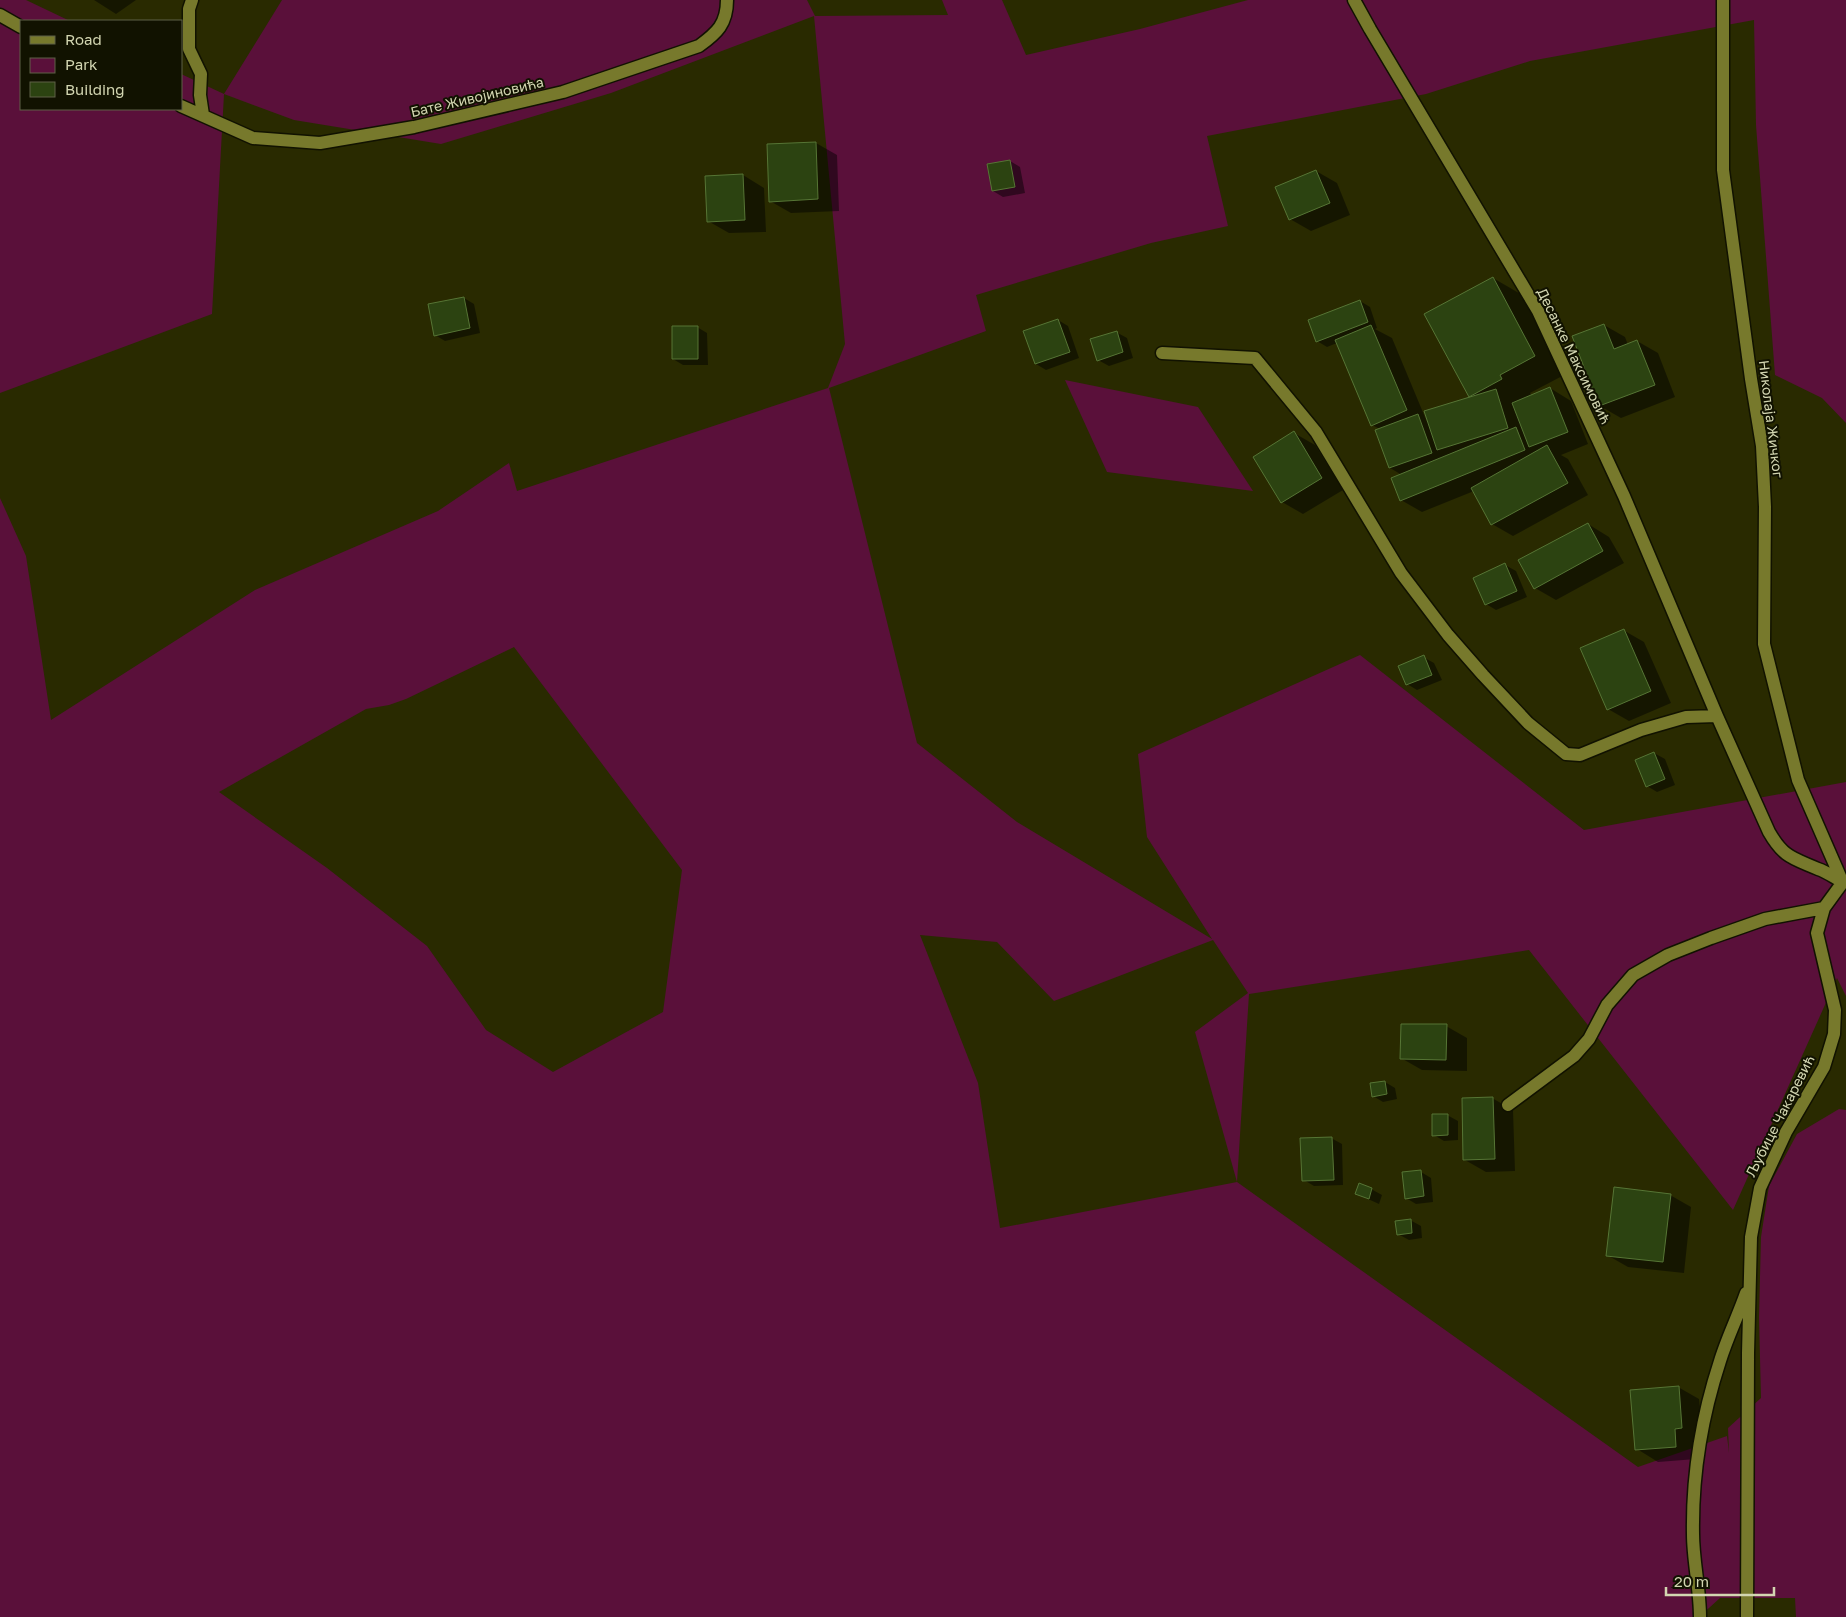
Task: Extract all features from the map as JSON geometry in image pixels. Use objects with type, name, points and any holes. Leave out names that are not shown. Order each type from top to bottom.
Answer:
[{"type":"street","points":[[192,0],[189,9],[189,49],[201,74],[200,95],[203,115]]},
{"type":"street","name":"Бате Живојиновића","points":[[182,106],[253,138],[320,143],[414,127],[563,92],[699,46],[716,33],[727,14],[727,0]]},
{"type":"street","name":"Десанке Максимовић","points":[[1354,0],[1538,311],[1624,496],[1717,716],[1776,844],[1793,860],[1819,869],[1844,886]]},
{"type":"street","name":"Николаја Жичког","points":[[1723,0],[1723,170],[1751,379],[1762,446],[1765,507],[1764,644],[1798,780],[1844,886]]},
{"type":"street","points":[[0,15],[20,26]]},
{"type":"street","points":[[1162,353],[1255,358],[1316,432],[1401,573],[1448,635],[1482,675],[1528,723],[1566,754],[1580,755],[1641,730],[1686,717],[1717,716]]},
{"type":"street","name":"Љубице Чакаревић","points":[[1748,1617],[1748,1352],[1752,1237],[1760,1188],[1786,1132],[1824,1067],[1834,1034],[1836,1010],[1817,933],[1824,908],[1844,886]]},
{"type":"street","points":[[1508,1105],[1574,1056],[1589,1039],[1607,1005],[1633,975],[1668,955],[1765,919],[1824,908]]},
{"type":"street","name":"Љубице Чакаревић","points":[[1700,1617],[1700,1596],[1692,1535],[1695,1473],[1704,1421],[1720,1360],[1750,1284]]},
{"type":"green space","points":[[0,0],[26,0],[68,20],[20,20],[20,110],[182,110],[182,74],[224,94],[212,314],[0,393]]},
{"type":"green space","points":[[282,0],[807,0],[815,16],[948,15],[942,0],[1002,0],[1026,55],[1140,29],[1248,0],[1846,0],[1846,423],[1822,398],[1775,375],[1756,125],[1754,20],[1530,61],[1426,94],[1207,136],[1228,226],[1151,243],[976,295],[986,331],[829,388],[917,743],[1017,822],[1212,939],[1147,837],[1138,754],[1360,655],[1584,830],[1846,782],[1846,996],[1837,978],[1733,1210],[1529,950],[1249,994],[1237,1182],[1638,1467],[1727,1436],[1729,1453],[1728,1428],[1761,1398],[1759,1317],[1761,1237],[1769,1186],[1797,1134],[1839,1109],[1846,1110],[1846,1617],[1796,1617],[1795,1598],[1720,1598],[1699,1617],[0,1617],[0,498],[26,556],[51,720],[255,590],[438,511],[509,463],[517,491],[828,388],[845,344],[814,16],[611,93],[441,144],[294,120],[224,94]],"holes":[[[514,647],[682,870],[663,1012],[553,1072],[486,1030],[427,946],[327,868],[219,792],[366,709],[389,705],[406,699]],[[920,935],[997,942],[1054,1001],[1213,940],[1248,993],[1195,1032],[1237,1182],[1000,1228],[978,1083]]]},
{"type":"green space","points":[[1065,380],[1198,407],[1253,491],[1107,472]]},
{"type":"building","points":[[816,142],[818,199],[769,202],[767,144]]},
{"type":"building","points":[[1010,160],[1015,187],[992,191],[987,164]]},
{"type":"building","points":[[1316,170],[1330,203],[1289,220],[1275,187]]},
{"type":"building","points":[[743,174],[745,220],[707,222],[705,176]]},
{"type":"building","points":[[1493,277],[1535,356],[1500,375],[1502,379],[1469,397],[1424,314]]},
{"type":"building","points":[[464,297],[470,328],[434,336],[428,304]]},
{"type":"building","points":[[1360,300],[1368,322],[1316,342],[1308,320]]},
{"type":"building","points":[[1058,319],[1070,352],[1035,364],[1023,331]]},
{"type":"building","points":[[1604,324],[1614,349],[1637,340],[1655,385],[1599,406],[1572,336]]},
{"type":"building","points":[[1371,325],[1407,410],[1371,426],[1335,340]]},
{"type":"building","points":[[672,326],[698,326],[698,359],[672,359]]},
{"type":"building","points":[[1117,331],[1123,352],[1097,361],[1090,339]]},
{"type":"building","points":[[1550,387],[1568,432],[1529,447],[1512,403]]},
{"type":"building","points":[[1496,389],[1508,428],[1437,450],[1424,411]]},
{"type":"building","points":[[1418,414],[1432,453],[1389,468],[1375,430]]},
{"type":"building","points":[[1516,427],[1525,450],[1400,501],[1391,478]]},
{"type":"building","points":[[1294,431],[1322,478],[1281,503],[1253,457]]},
{"type":"building","points":[[1547,445],[1568,483],[1491,525],[1471,488]]},
{"type":"building","points":[[1588,523],[1603,551],[1534,589],[1518,560]]},
{"type":"building","points":[[1505,563],[1517,591],[1485,605],[1473,578]]},
{"type":"building","points":[[1624,629],[1651,691],[1607,710],[1580,648]]},
{"type":"building","points":[[1424,655],[1432,675],[1406,685],[1398,666]]},
{"type":"building","points":[[1654,752],[1665,779],[1646,787],[1635,760]]},
{"type":"building","points":[[1401,1024],[1447,1024],[1446,1060],[1400,1059]]},
{"type":"building","points":[[1385,1081],[1387,1094],[1372,1097],[1370,1083]]},
{"type":"building","points":[[1493,1097],[1495,1159],[1463,1160],[1462,1098]]},
{"type":"building","points":[[1432,1114],[1448,1114],[1448,1135],[1432,1136]]},
{"type":"building","points":[[1332,1137],[1334,1180],[1302,1181],[1300,1138]]},
{"type":"building","points":[[1421,1170],[1424,1196],[1405,1199],[1402,1172]]},
{"type":"building","points":[[1359,1183],[1372,1188],[1369,1199],[1355,1194]]},
{"type":"building","points":[[1614,1187],[1671,1194],[1663,1262],[1606,1256]]},
{"type":"building","points":[[1411,1219],[1412,1233],[1397,1235],[1395,1221]]},
{"type":"building","points":[[1679,1386],[1682,1428],[1675,1429],[1676,1447],[1635,1450],[1630,1390]]}]
